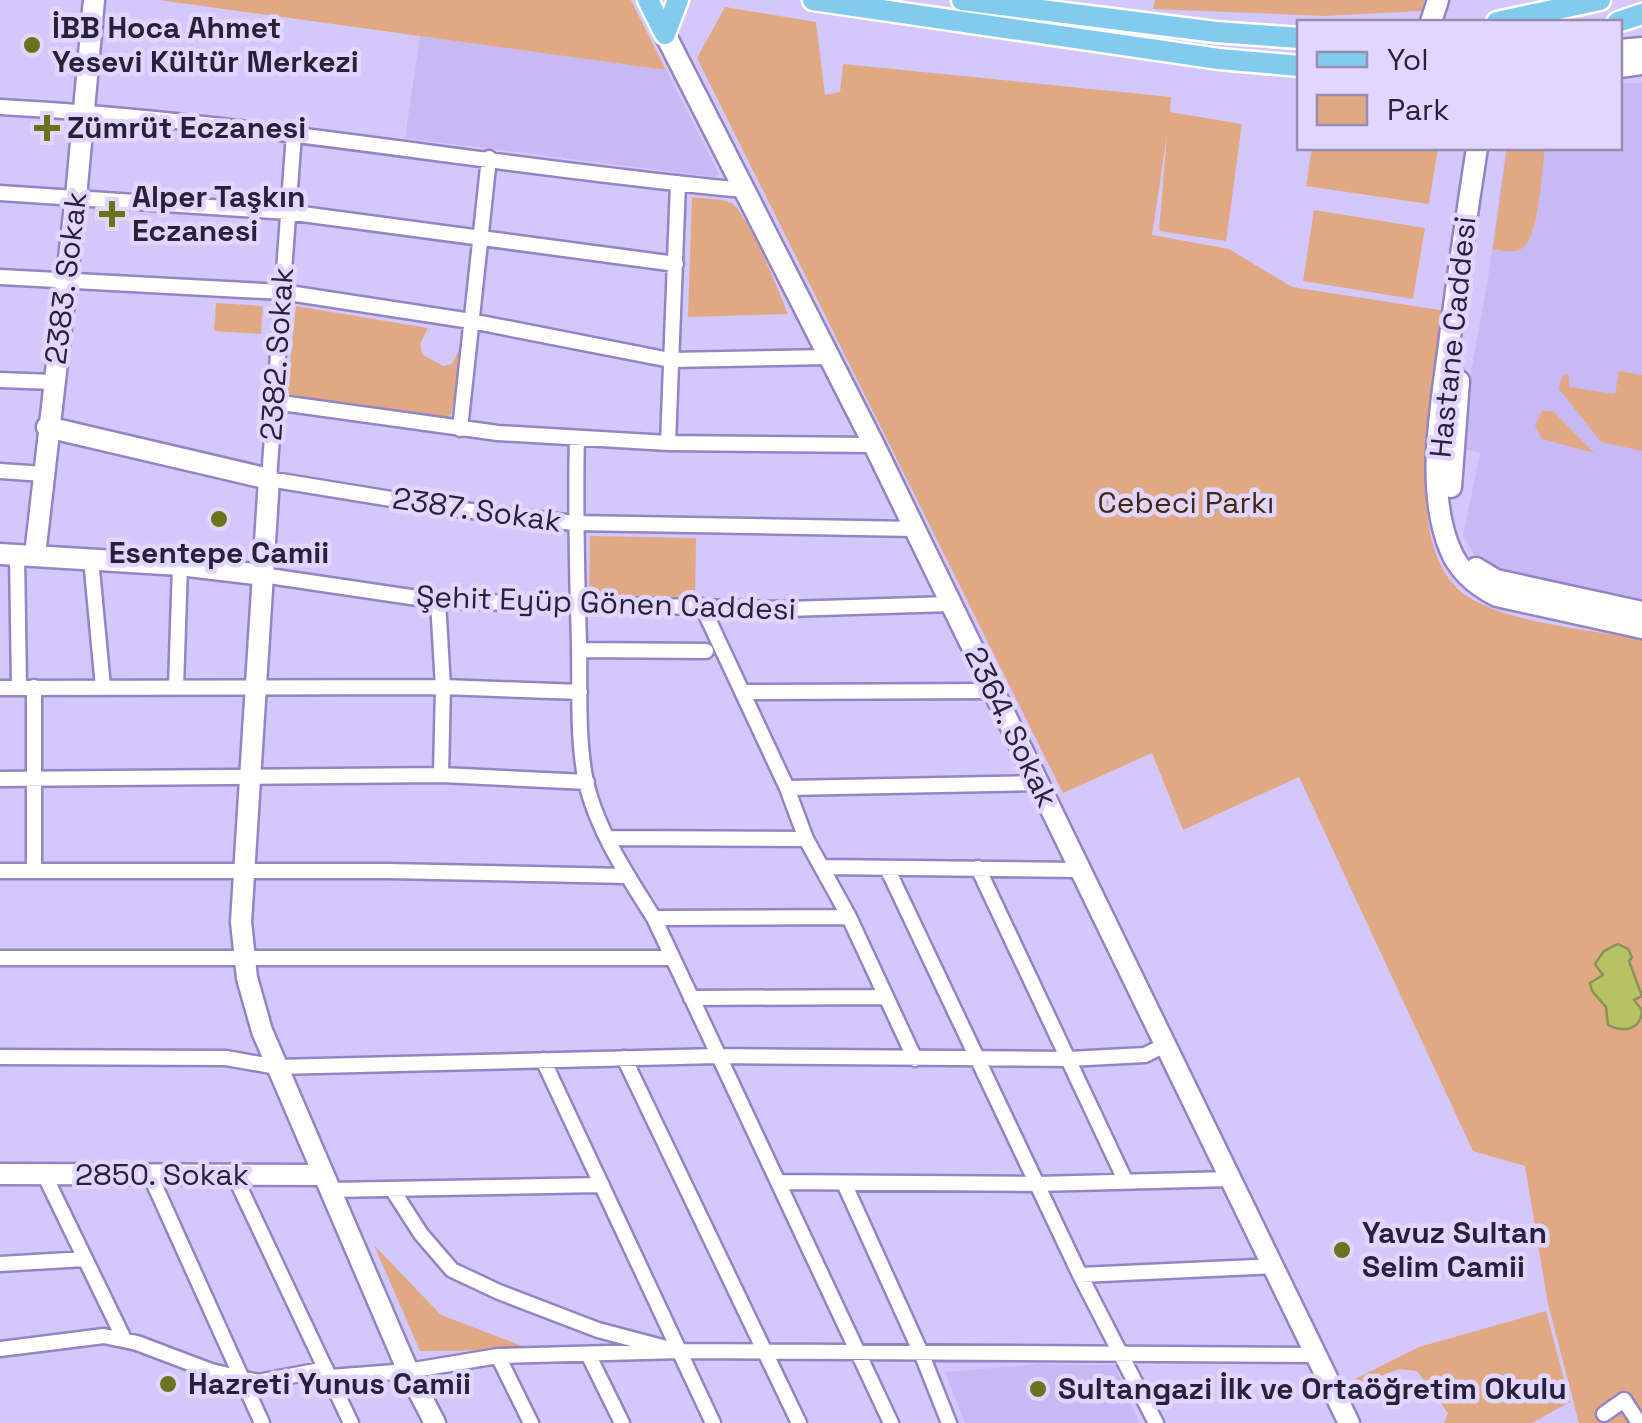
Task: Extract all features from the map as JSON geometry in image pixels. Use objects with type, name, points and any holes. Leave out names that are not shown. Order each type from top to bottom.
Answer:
[{"type":"main road","name":"2383. Sokak","points":[[17,554],[44,474],[94,0]]},
{"type":"main road","points":[[648,0],[665,34]]},
{"type":"main road","points":[[665,34],[678,0]]},
{"type":"main road","points":[[813,0],[1220,59],[1297,66]]},
{"type":"main road","points":[[962,0],[1216,32],[1297,38]]},
{"type":"main road","points":[[1522,20],[1600,0]]},
{"type":"main road","name":"2364. Sokak","points":[[665,34],[874,446],[1350,1423]]},
{"type":"main road","name":"Hastane Caddesi","points":[[1477,150],[1436,454],[1443,529],[1450,552],[1480,587],[1498,596],[1642,628]]},
{"type":"main road","name":"Hastane Caddesi","points":[[1490,150],[1456,405],[1451,480],[1454,535],[1468,562],[1496,580],[1642,612]]},
{"type":"main road","name":"2387. Sokak","points":[[47,427],[268,479]]},
{"type":"main road","name":"2382. Sokak","points":[[268,479],[243,873],[241,922],[245,956],[262,1031],[276,1067],[408,1371],[435,1423]]},
{"type":"main road","points":[[17,554],[180,564],[262,575]]},
{"type":"main road","name":"2850. Sokak","points":[[0,1174],[234,1175],[327,1182]]},
{"type":"street","points":[[0,107],[294,133],[744,190]]},
{"type":"street","name":"2382. Sokak","points":[[268,479],[294,133]]},
{"type":"street","points":[[460,429],[490,158]]},
{"type":"street","points":[[668,443],[678,184]]},
{"type":"street","points":[[0,193],[287,212],[676,264]]},
{"type":"street","points":[[0,277],[282,292],[471,321],[670,360],[829,357]]},
{"type":"street","points":[[0,380],[53,382]]},
{"type":"street","points":[[274,402],[460,429],[577,438],[874,446]]},
{"type":"street","points":[[577,438],[574,523],[586,782],[608,838],[654,918],[891,1423]]},
{"type":"street","points":[[0,471],[44,474]]},
{"type":"street","name":"2387. Sokak","points":[[268,479],[446,508],[574,523],[914,529]]},
{"type":"street","points":[[17,554],[33,779],[34,871]]},
{"type":"street","points":[[92,558],[102,687]]},
{"type":"street","points":[[176,687],[180,564]]},
{"type":"street","name":"Şehit Eyüp Gönen Caddesi","points":[[262,575],[438,601],[787,610],[951,604]]},
{"type":"street","points":[[438,601],[443,687],[440,774]]},
{"type":"street","points":[[702,606],[787,788],[806,840],[848,917],[915,1060]]},
{"type":"street","points":[[579,650],[706,651]]},
{"type":"street","points":[[0,688],[443,687],[580,692]]},
{"type":"street","points":[[743,692],[993,691]]},
{"type":"street","points":[[0,779],[440,774],[586,782]]},
{"type":"street","points":[[787,788],[1037,784]]},
{"type":"street","points":[[608,838],[806,840]]},
{"type":"street","points":[[822,866],[1079,870]]},
{"type":"street","points":[[887,868],[1080,1275],[1156,1423]]},
{"type":"street","points":[[978,868],[1124,1180]]},
{"type":"street","points":[[0,871],[388,871],[627,876]]},
{"type":"street","points":[[654,918],[848,917]]},
{"type":"street","points":[[0,958],[672,958]]},
{"type":"street","points":[[691,998],[884,997]]},
{"type":"street","points":[[0,1057],[226,1058],[276,1067],[718,1056],[1068,1059],[1145,1055],[1166,1045]]},
{"type":"street","points":[[624,1058],[800,1423]]},
{"type":"street","points":[[543,1060],[714,1423]]},
{"type":"street","points":[[44,1174],[124,1339]]},
{"type":"street","points":[[150,1175],[262,1423]]},
{"type":"street","points":[[234,1175],[350,1423]]},
{"type":"street","points":[[778,1182],[1037,1184],[1231,1178]]},
{"type":"street","points":[[327,1182],[392,1188],[602,1185]]},
{"type":"street","points":[[844,1183],[949,1423]]},
{"type":"street","points":[[392,1188],[421,1234],[452,1270],[598,1330],[681,1352]]},
{"type":"street","points":[[0,1264],[86,1259]]},
{"type":"street","points":[[1080,1275],[1275,1266]]},
{"type":"street","points":[[0,1349],[104,1336],[258,1382],[328,1373],[408,1371],[498,1356],[681,1352],[1317,1354]]},
{"type":"street","points":[[588,1354],[622,1423]]},
{"type":"street","points":[[498,1356],[531,1423]]},
{"type":"street","points":[[1604,1414],[1624,1400],[1639,1423]]},
{"type":"shaded area","points":[[420,36],[666,70],[719,174],[714,177],[405,138]]},
{"type":"shaded area","points":[[1622,83],[1642,83],[1642,599],[1495,567],[1475,556],[1463,536],[1480,453],[1457,447],[1487,285],[1506,150],[1622,150]]},
{"type":"shaded area","points":[[1618,944],[1628,949],[1632,957],[1629,961],[1642,996],[1634,1000],[1642,1010],[1639,1022],[1626,1029],[1608,1025],[1606,1007],[1590,983],[1603,975],[1595,964],[1604,951]]},
{"type":"shaded area","name":"Sultangazi İlk ve Ortaöğretim Okulu","points":[[1039,1364],[1115,1365],[1139,1423],[965,1423],[945,1372]]},
{"type":"green space","points":[[159,0],[631,0],[666,70]]},
{"type":"green space","points":[[1155,0],[1425,0],[1422,11],[1324,16],[1153,9]]},
{"type":"green space","name":"Cebeci Parkı","points":[[725,7],[816,22],[825,95],[840,92],[843,64],[1171,97],[1170,112],[1242,124],[1226,241],[1159,231],[1167,135],[1152,235],[1229,249],[1292,287],[1446,311],[1429,421],[1426,506],[1433,544],[1447,575],[1470,598],[1509,614],[1642,640],[1642,1423],[1579,1423],[1548,1304],[1525,1166],[1473,1151],[1299,777],[1183,830],[1152,753],[1063,793],[697,58]]},
{"type":"green space","points":[[1312,150],[1438,150],[1429,204],[1306,186]]},
{"type":"green space","points":[[1507,150],[1545,150],[1529,240],[1513,251],[1493,249]]},
{"type":"green space","points":[[692,197],[727,201],[738,209],[788,314],[688,317]]},
{"type":"green space","points":[[1314,210],[1425,228],[1413,299],[1303,281]]},
{"type":"green space","points":[[216,303],[263,306],[261,334],[214,331]]},
{"type":"green space","points":[[296,306],[428,328],[420,344],[423,355],[443,366],[452,364],[461,346],[464,347],[451,414],[446,419],[287,394]]},
{"type":"green space","points":[[1619,371],[1642,375],[1642,451],[1601,442],[1559,389],[1562,376],[1569,375],[1569,387],[1615,394]]},
{"type":"green space","points":[[1542,411],[1553,411],[1594,453],[1542,439],[1535,426]]},
{"type":"green space","points":[[590,536],[696,538],[695,597],[589,595]]},
{"type":"green space","points":[[374,1245],[441,1315],[533,1350],[420,1351]]},
{"type":"green space","points":[[1546,1311],[1570,1402],[1532,1423],[1444,1423],[1448,1413],[1417,1371],[1399,1369],[1354,1386],[1351,1381],[1419,1347]]},
{"type":"place","name":"İBB Hoca Ahmet Yesevi Kültür Merkezi","points":[[32,45]]},
{"type":"place","name":"Zümrüt Eczanesi","points":[[47,128]]},
{"type":"place","name":"Alper Taşkın Eczanesi","points":[[112,214]]},
{"type":"place","name":"Esentepe Camii","points":[[219,519]]},
{"type":"place","name":"Yavuz Sultan Selim Camii","points":[[1342,1250]]},
{"type":"place","name":"Hazreti Yunus Camii","points":[[168,1384]]},
{"type":"place","name":"Sultangazi İlk ve Ortaöğretim Okulu","points":[[1038,1389]]}]
